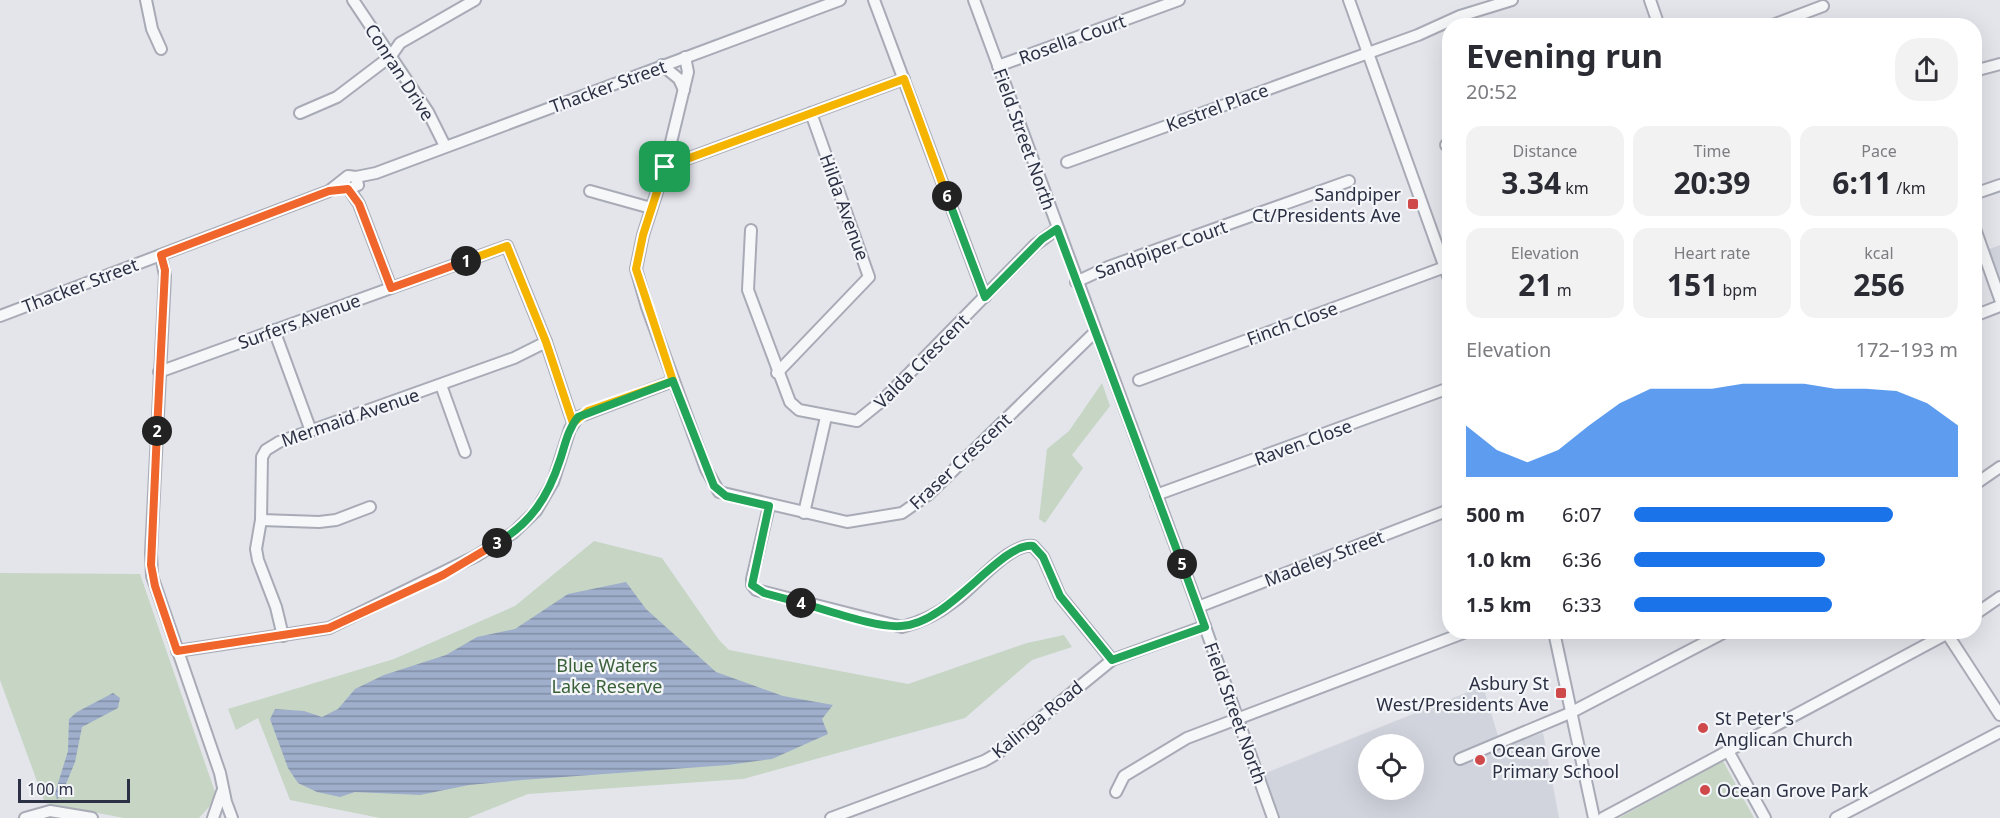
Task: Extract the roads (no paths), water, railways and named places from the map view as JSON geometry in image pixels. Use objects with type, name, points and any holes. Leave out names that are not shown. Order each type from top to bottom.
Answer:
[{"type":"street","points":[[146,0],[152,30],[161,49]]},
{"type":"street","name":"Conran Drive","points":[[353,0],[428,112],[445,146]]},
{"type":"street","points":[[300,113],[337,97],[391,56],[400,43],[475,0]]},
{"type":"street","name":"Thacker Street","points":[[0,316],[352,184],[445,146],[840,0]]},
{"type":"street","points":[[874,0],[985,297]]},
{"type":"street","name":"Field Street North","points":[[974,0],[1076,282],[1198,607],[1273,818]]},
{"type":"street","name":"Rosella Court","points":[[998,66],[1179,0]]},
{"type":"street","points":[[1349,0],[1442,259]]},
{"type":"street","name":"Kestrel Place","points":[[1455,18],[1512,0]]},
{"type":"street","points":[[1650,0],[1656,18]]},
{"type":"street","points":[[1791,18],[1823,6]]},
{"type":"street","name":"Kestrel Place","points":[[1067,162],[1368,53],[1442,23]]},
{"type":"street","name":"Fraser Crescent","points":[[686,57],[688,72],[684,90],[636,269],[673,381],[714,486],[726,496],[847,522],[891,515],[911,508],[1095,332]]},
{"type":"street","points":[[1982,69],[2000,64]]},
{"type":"street","points":[[662,65],[679,79],[684,90]]},
{"type":"street","points":[[665,167],[904,79]]},
{"type":"street","name":"Hilda Avenue","points":[[777,373],[869,278],[811,113]]},
{"type":"street","name":"Sandpiper Court","points":[[1076,282],[1108,267],[1349,182]]},
{"type":"street","points":[[352,184],[391,288]]},
{"type":"street","points":[[1982,191],[2000,185]]},
{"type":"street","points":[[590,191],[651,208]]},
{"type":"street","name":"Valda Crescent","points":[[751,230],[748,290],[786,396],[794,407],[826,417],[857,421],[866,416],[1042,239],[1057,229]]},
{"type":"street","name":"Surfers Avenue","points":[[159,372],[507,246],[546,342]]},
{"type":"street","points":[[1982,248],[2000,299]]},
{"type":"street","points":[[161,255],[165,270],[151,565],[155,586],[220,773],[232,818]]},
{"type":"street","name":"Finch Close","points":[[1139,380],[1442,268]]},
{"type":"street","points":[[1982,313],[2000,306]]},
{"type":"street","points":[[273,330],[311,431]]},
{"type":"street","points":[[546,342],[573,423]]},
{"type":"street","name":"Mermaid Avenue","points":[[283,636],[276,607],[256,549],[261,520],[262,457],[272,445],[514,358],[546,342]]},
{"type":"street","points":[[177,651],[329,628],[443,575],[513,534],[536,512],[548,494],[573,423],[588,411],[673,381]]},
{"type":"street","points":[[441,385],[465,452]]},
{"type":"street","name":"Raven Close","points":[[1156,495],[1442,391]]},
{"type":"street","points":[[804,513],[826,417]]},
{"type":"street","points":[[1982,479],[2000,467]]},
{"type":"street","points":[[769,506],[752,579],[752,585],[756,590],[902,627],[924,620],[953,603],[1016,549],[1033,546],[1043,557],[1060,596],[1112,660]]},
{"type":"street","points":[[261,520],[319,522],[336,520],[370,507]]},
{"type":"street","name":"Madeley Street","points":[[1198,607],[1442,513]]},
{"type":"street","points":[[1982,609],[2000,597]]},
{"type":"street","name":"Kalinga Road","points":[[831,818],[970,766],[998,753],[1112,660],[1205,627]]},
{"type":"street","points":[[1116,792],[1124,776],[1187,738],[1448,639]]},
{"type":"street","points":[[1555,639],[1594,818]]},
{"type":"street","points":[[1460,759],[1570,713],[1712,639]]},
{"type":"street","points":[[1603,818],[1934,639]]},
{"type":"street","points":[[1951,639],[2000,715]]},
{"type":"street","points":[[1836,818],[2000,732]]},
{"type":"street","points":[[1728,751],[1765,818]]},
{"type":"street","points":[[213,818],[223,789]]},
{"type":"street","points":[[25,818],[50,811],[92,818]]},
{"type":"street","points":[[213,818],[220,814],[232,818]]},
{"type":"water","name":"Blue Waters Lake Reserve","points":[[626,582],[646,609],[716,672],[783,696],[833,705],[822,719],[828,734],[772,759],[728,765],[469,785],[420,795],[355,792],[340,797],[317,792],[298,783],[288,768],[270,719],[275,709],[304,711],[322,717],[338,709],[355,689],[384,675],[446,655],[477,637],[515,629],[568,594]]},
{"type":"water","points":[[113,693],[120,698],[118,708],[82,727],[75,762],[61,796],[57,799],[55,793],[68,751],[69,719],[77,712]]},
{"type":"place","name":"Sandpiper Ct/Presidents Ave","points":[[1413,204]]},
{"type":"place","name":"Asbury St West/Presidents Ave","points":[[1561,693]]},
{"type":"place","name":"St Peter's Anglican Church","points":[[1703,728]]},
{"type":"place","name":"Ocean Grove Primary School","points":[[1480,760]]},
{"type":"place","name":"Ocean Grove Park","points":[[1705,790]]}]
